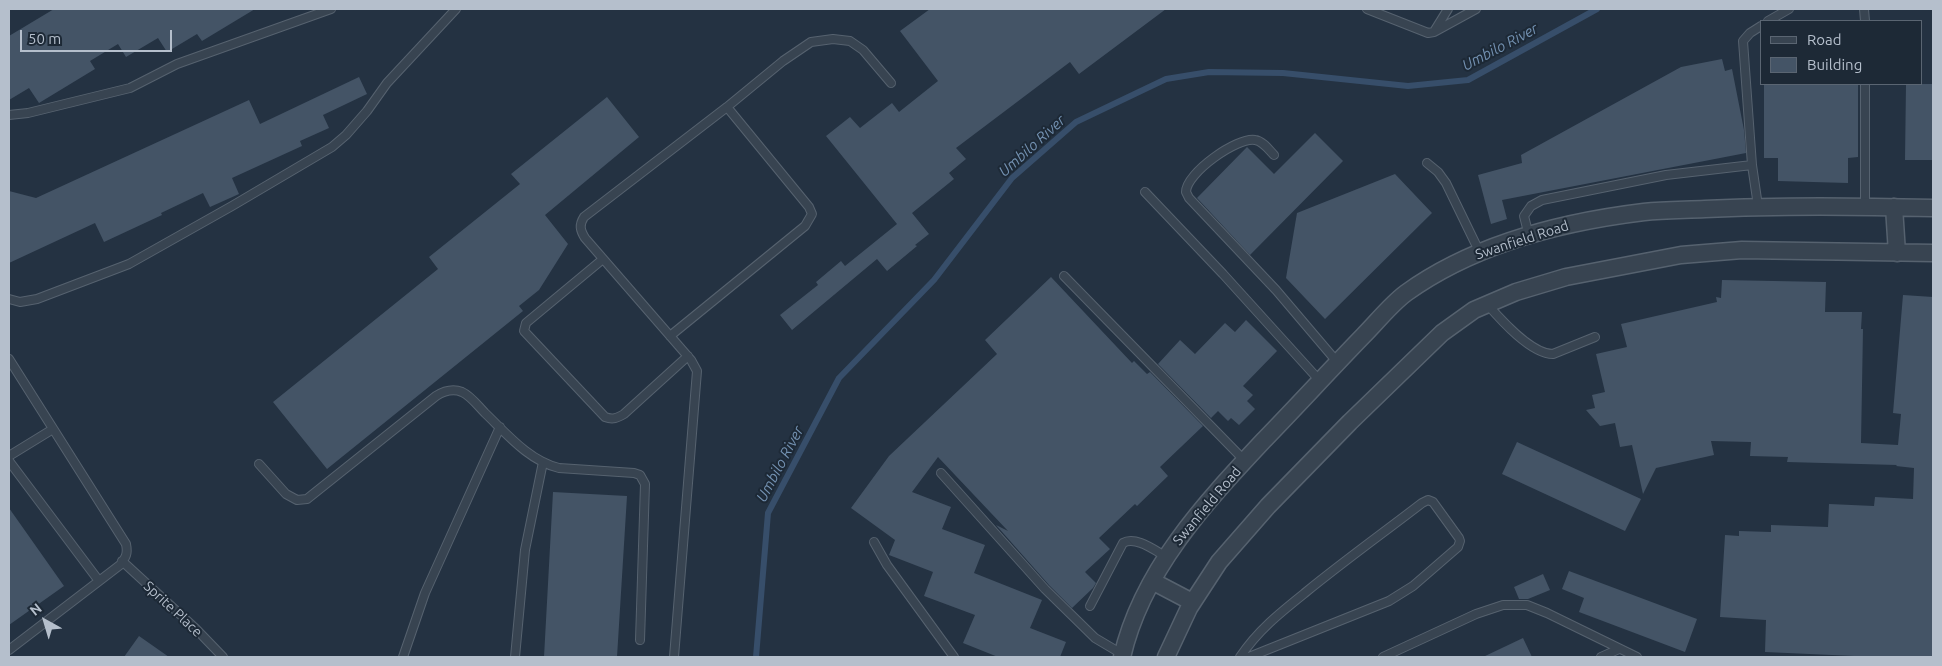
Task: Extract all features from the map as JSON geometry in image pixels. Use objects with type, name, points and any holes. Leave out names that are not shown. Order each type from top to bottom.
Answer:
[{"type":"street","name":"Swanfield Road","points":[[1122,656],[1140,602],[1165,556],[1244,461],[1338,362],[1404,295],[1442,270],[1504,243],[1577,222],[1645,212],[1758,206],[1933,208]]},
{"type":"street","points":[[1894,207],[1897,253]]},
{"type":"street","points":[[1166,657],[1192,602],[1219,562],[1268,506],[1350,422],[1442,333],[1474,310],[1516,292],[1566,276],[1681,255],[1742,250],[1933,253]]},
{"type":"street","points":[[1152,581],[1192,602]]},
{"type":"lane","points":[[9,115],[28,113],[130,88],[177,64],[330,9]]},
{"type":"lane","points":[[9,299],[20,302],[37,299],[129,264],[332,148],[367,111],[387,83],[456,9]]},
{"type":"lane","points":[[1367,9],[1420,32],[1434,32],[1476,9]]},
{"type":"lane","points":[[1434,32],[1448,9]]},
{"type":"lane","points":[[1770,20],[1789,9]]},
{"type":"lane","points":[[1758,206],[1752,165],[1743,41],[1750,33],[1760,27]]},
{"type":"lane","points":[[674,657],[696,371],[688,356],[580,231],[580,224],[584,217],[799,49],[811,42],[850,40],[863,50],[891,83]]},
{"type":"lane","points":[[1865,85],[1865,206]]},
{"type":"lane","points":[[670,336],[804,226],[812,214],[810,207],[727,107]]},
{"type":"lane","points":[[1274,155],[1261,142],[1246,141],[1216,156],[1204,165],[1188,182],[1186,192],[1189,198],[1276,290],[1338,362]]},
{"type":"lane","points":[[1427,163],[1438,172],[1446,184],[1480,253]]},
{"type":"lane","points":[[1529,236],[1524,216],[1531,206],[1542,200],[1666,175],[1752,165]]},
{"type":"lane","points":[[1144,192],[1224,274],[1320,381]]},
{"type":"lane","points":[[603,259],[526,323],[524,331],[605,417],[610,419],[624,414],[688,356]]},
{"type":"lane","points":[[1064,276],[1244,461]]},
{"type":"lane","points":[[1487,304],[1499,318],[1532,347],[1546,354],[1553,354],[1595,337]]},
{"type":"lane","points":[[9,359],[126,544],[126,557],[122,561],[9,650]]},
{"type":"lane","points":[[259,464],[286,494],[297,500],[307,499],[436,396],[453,390],[461,392],[469,397],[533,456],[548,465],[559,468],[640,475],[644,484],[640,640]]},
{"type":"lane","points":[[403,657],[425,593],[500,427]]},
{"type":"lane","points":[[9,456],[53,429]]},
{"type":"lane","points":[[9,461],[99,581]]},
{"type":"lane","points":[[515,657],[524,550],[543,462]]},
{"type":"lane","points":[[941,473],[1045,589],[1095,638],[1122,656]]},
{"type":"lane","points":[[1240,657],[1265,626],[1319,581],[1422,503],[1428,500],[1433,502],[1459,538],[1458,547],[1413,586],[1389,601],[1249,657]]},
{"type":"lane","points":[[1090,606],[1123,543],[1130,540],[1136,541],[1165,556]]},
{"type":"lane","points":[[874,542],[887,565],[954,657]]},
{"type":"lane","name":"Sprite Place","points":[[122,561],[196,629],[223,657]]},
{"type":"lane","points":[[1383,657],[1476,614],[1503,605],[1527,606],[1548,613],[1638,657]]},
{"type":"lane","points":[[1600,657],[1619,649]]},
{"type":"building","points":[[54,9],[255,9],[202,41],[197,34],[167,52],[158,38],[126,57],[118,44],[90,61],[95,69],[39,103],[29,88],[9,100],[9,36]]},
{"type":"building","points":[[930,9],[1166,9],[1079,74],[1070,62],[956,148],[966,159],[949,173],[954,179],[912,213],[929,234],[887,271],[877,259],[792,330],[780,315],[818,285],[816,282],[841,261],[845,266],[897,224],[826,136],[850,117],[860,128],[892,103],[899,112],[938,81],[900,31]]},
{"type":"building","points":[[1722,59],[1725,71],[1732,69],[1744,130],[1746,153],[1502,200],[1507,219],[1491,224],[1478,175],[1522,163],[1521,155],[1681,67]]},
{"type":"building","points":[[359,77],[367,94],[323,115],[329,128],[300,141],[302,146],[232,178],[239,194],[210,207],[203,193],[161,213],[162,215],[104,242],[95,223],[9,263],[9,191],[36,198],[249,100],[260,124]]},
{"type":"building","points":[[1933,84],[1933,160],[1905,160],[1906,85]]},
{"type":"building","points":[[1764,85],[1858,85],[1858,157],[1848,158],[1848,183],[1778,181],[1778,158],[1764,158]]},
{"type":"building","points":[[607,97],[639,137],[545,215],[568,244],[539,290],[519,306],[523,311],[327,469],[273,402],[438,269],[429,257],[520,184],[511,174]]},
{"type":"building","points":[[1315,133],[1343,161],[1250,255],[1197,198],[1247,147],[1274,174]]},
{"type":"building","points":[[1395,174],[1432,213],[1325,319],[1286,278],[1297,213]]},
{"type":"building","points":[[1051,277],[1132,363],[1134,361],[1147,374],[1150,372],[1203,426],[1160,467],[1168,476],[1137,506],[1135,504],[1099,538],[1110,549],[1085,572],[1096,583],[1072,608],[996,525],[1008,531],[938,457],[912,492],[951,507],[942,529],[985,545],[974,573],[1042,600],[1030,628],[1066,642],[1060,657],[998,657],[963,643],[975,615],[924,596],[933,572],[889,555],[895,540],[851,508],[889,456],[997,354],[985,340]]},
{"type":"building","points":[[1722,280],[1826,282],[1825,312],[1862,312],[1861,443],[1898,445],[1901,414],[1893,413],[1903,295],[1933,297],[1933,657],[1876,657],[1765,652],[1766,620],[1720,617],[1725,535],[1739,536],[1739,531],[1771,532],[1771,525],[1828,527],[1829,504],[1874,506],[1875,497],[1913,499],[1914,468],[1897,465],[1787,462],[1788,457],[1750,456],[1751,442],[1711,441],[1714,455],[1656,468],[1643,494],[1632,445],[1620,447],[1615,423],[1600,426],[1586,410],[1595,408],[1592,395],[1605,392],[1596,354],[1627,347],[1621,324],[1717,302],[1716,297],[1721,298]]},
{"type":"building","points":[[1246,320],[1277,351],[1243,386],[1253,395],[1247,401],[1255,409],[1239,425],[1231,418],[1228,421],[1218,411],[1211,418],[1158,364],[1180,340],[1195,354],[1225,323],[1235,332]]},
{"type":"building","points":[[1517,442],[1641,499],[1625,531],[1502,474]]},
{"type":"building","points":[[553,492],[627,496],[617,657],[544,657]]},
{"type":"building","points":[[9,508],[64,586],[9,625]]},
{"type":"building","points":[[1569,571],[1697,619],[1685,652],[1579,612],[1584,598],[1562,589]]},
{"type":"building","points":[[1543,574],[1550,590],[1528,599],[1519,599],[1514,587]]},
{"type":"building","points":[[139,636],[169,657],[124,657]]},
{"type":"building","points":[[1523,638],[1532,657],[1483,657]]},
{"type":"waterway","name":"Umbilo River","points":[[756,657],[768,513],[839,378],[934,280],[1012,178],[1076,122],[1166,79],[1209,72],[1283,73],[1408,86],[1468,80],[1597,9]]}]
